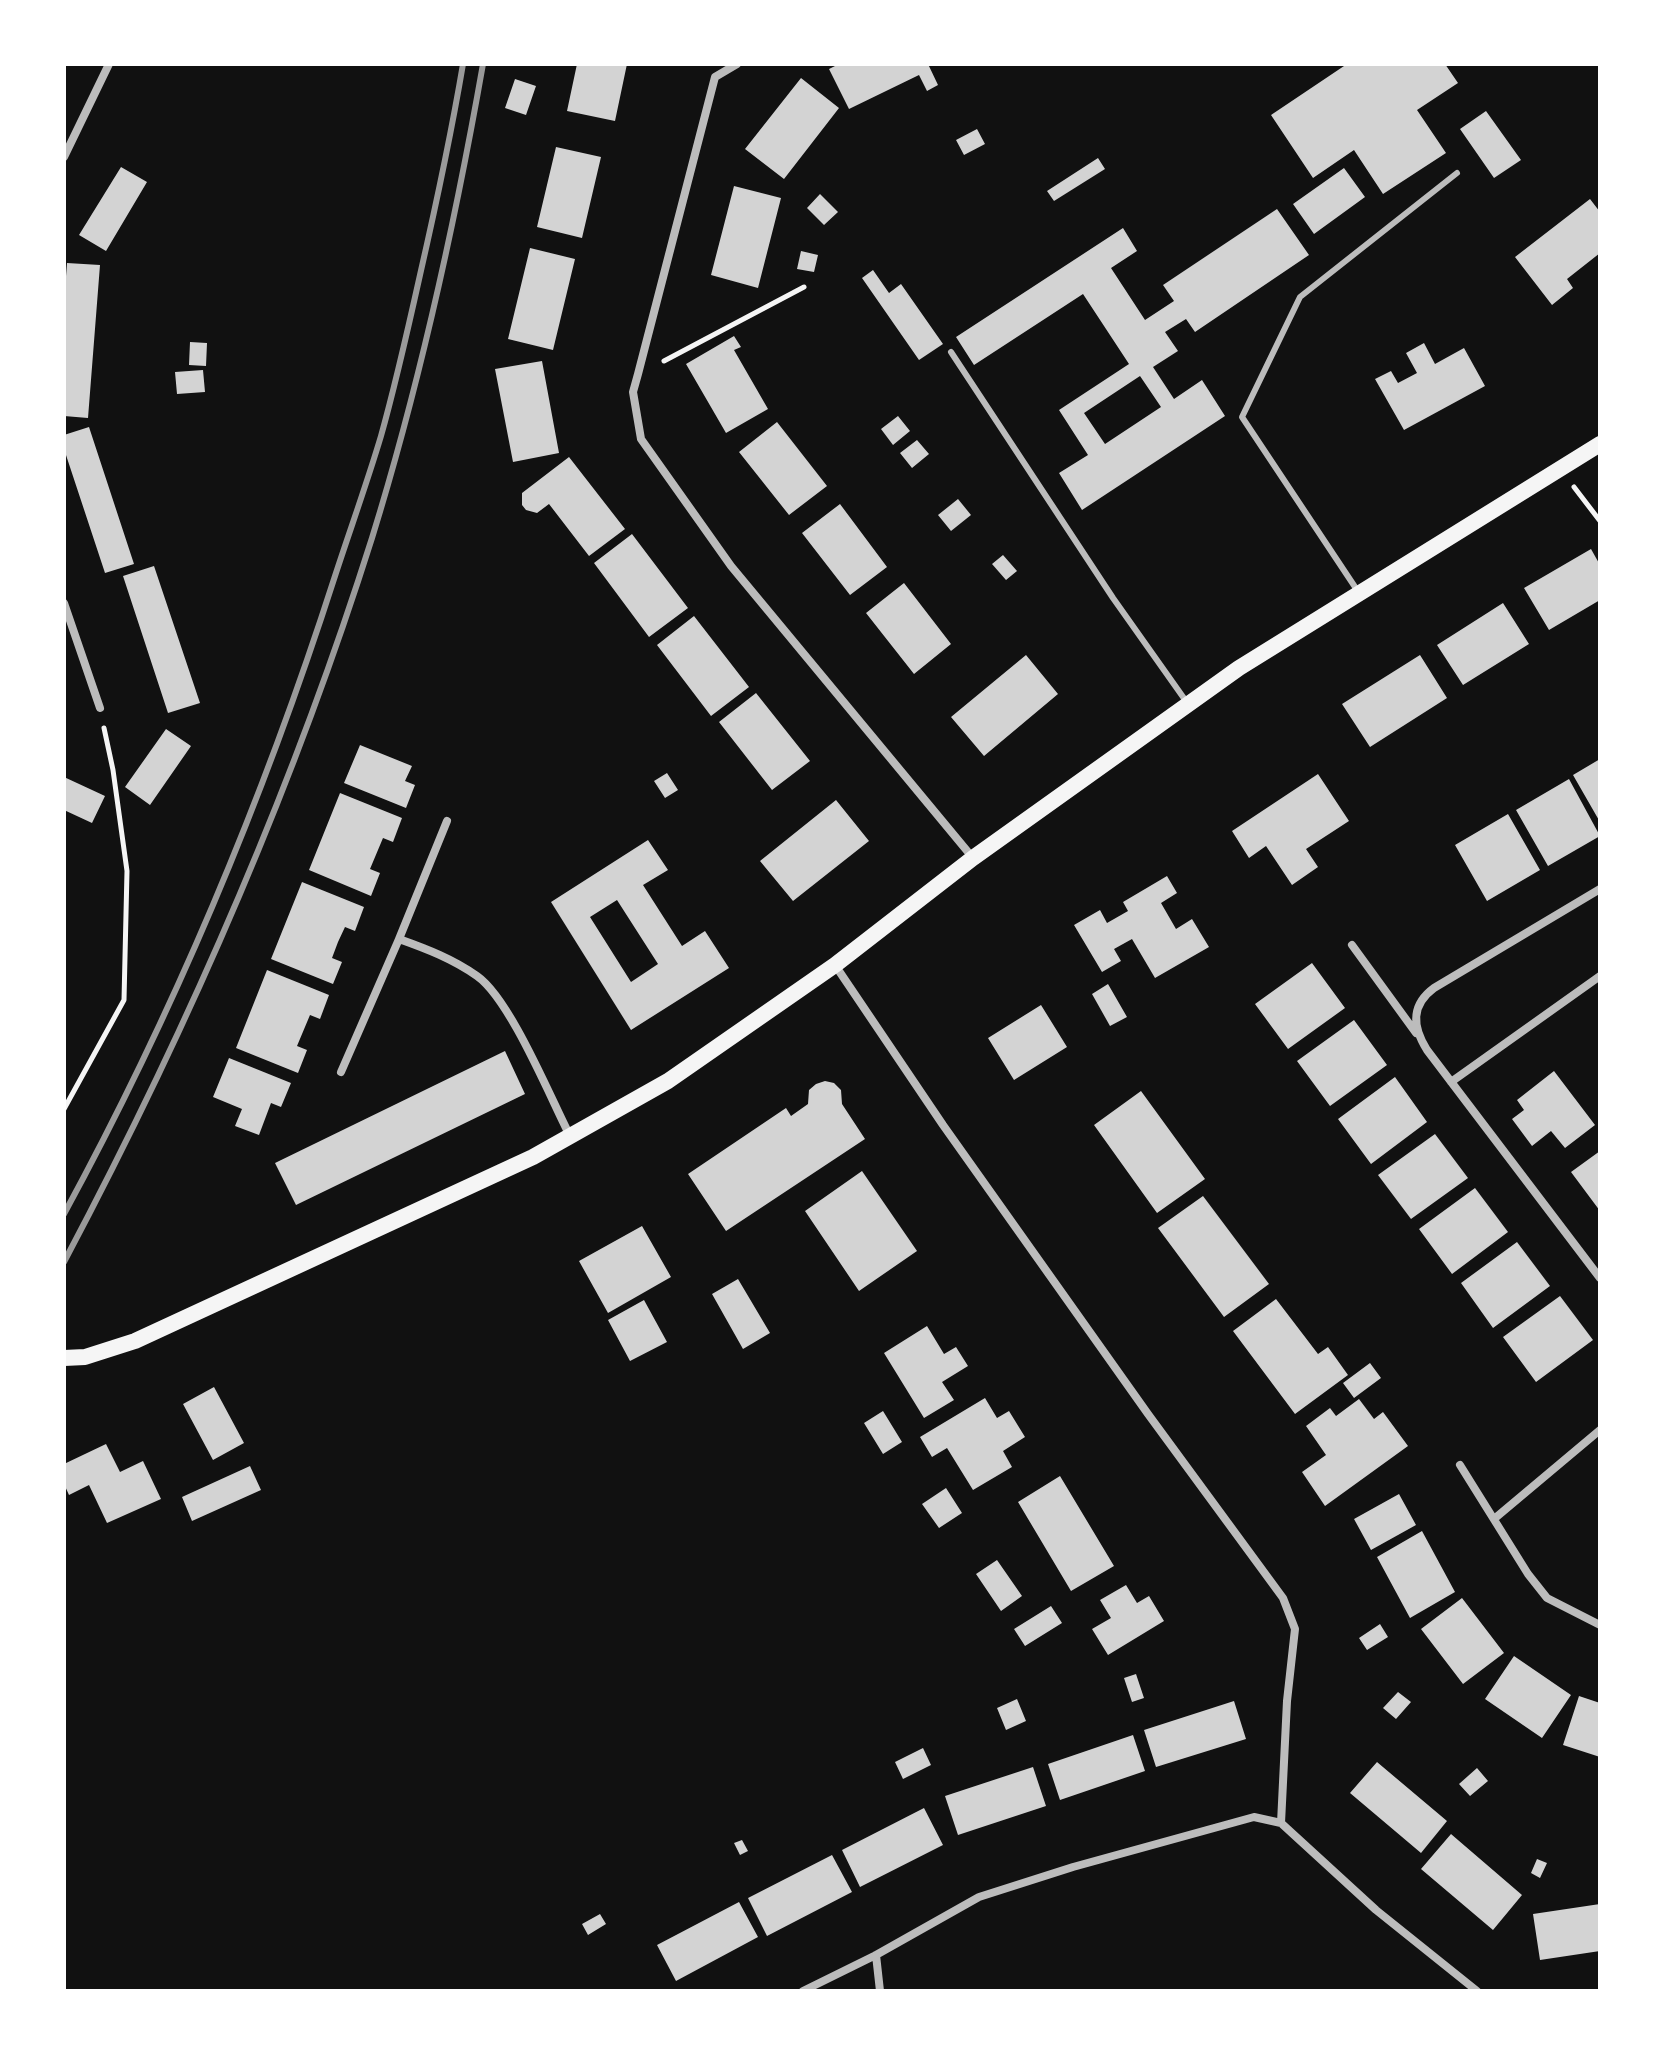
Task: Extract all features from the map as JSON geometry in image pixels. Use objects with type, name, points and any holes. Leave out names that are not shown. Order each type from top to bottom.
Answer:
[{"type":"main road","points":[[64,1358],[85,1357],[135,1341],[292,1266],[483,1181],[668,1081],[835,965],[973,858],[1239,668],[1600,444]]},
{"type":"street","points":[[64,157],[109,64]]},
{"type":"street","points":[[737,64],[715,77],[633,392],[641,439],[731,566],[973,858]]},
{"type":"street","points":[[64,603],[100,708]]},
{"type":"street","points":[[341,1072],[447,821]]},
{"type":"street","points":[[1417,1034],[1416,1015],[1421,997],[1600,889]]},
{"type":"street","points":[[399,939],[443,955],[480,978],[511,1019],[570,1136]]},
{"type":"street","points":[[1352,945],[1451,1082],[1600,1278]]},
{"type":"street","points":[[835,965],[943,1125],[1283,1598],[1295,1629],[1287,1701],[1281,1823]]},
{"type":"street","points":[[1451,1082],[1600,976]]},
{"type":"street","points":[[1494,1519],[1600,1430]]},
{"type":"street","points":[[1460,1465],[1528,1574],[1547,1598],[1600,1625]]},
{"type":"street","points":[[803,1991],[876,1955],[979,1897],[1073,1867],[1254,1817],[1281,1823],[1376,1910],[1471,1989]]},
{"type":"street","points":[[876,1955],[880,1991]]},
{"type":"lane","points":[[1359,593],[1242,417],[1300,297],[1457,173]]},
{"type":"lane","points":[[951,352],[1113,598],[1188,705]]},
{"type":"path","points":[[638,374],[804,287]]},
{"type":"path","points":[[1560,468],[1600,521]]},
{"type":"path","points":[[64,1109],[124,1000],[127,871],[113,770],[100,708]]},
{"type":"building","points":[[577,64],[627,64],[615,121],[567,111]]},
{"type":"building","points":[[839,64],[928,64],[938,85],[927,91],[919,75],[849,109],[829,69]]},
{"type":"building","points":[[1347,64],[1445,64],[1458,83],[1417,110],[1446,153],[1383,194],[1354,150],[1313,178],[1271,115]]},
{"type":"building","points":[[801,78],[839,108],[784,179],[745,149]]},
{"type":"building","points":[[515,79],[536,86],[526,115],[505,108]]},
{"type":"building","points":[[1486,111],[1521,160],[1494,178],[1460,129]]},
{"type":"building","points":[[977,129],[985,144],[964,155],[956,140]]},
{"type":"building","points":[[556,147],[601,157],[582,238],[537,227]]},
{"type":"building","points":[[1098,158],[1105,169],[1054,201],[1047,191]]},
{"type":"building","points":[[121,167],[147,182],[106,251],[79,235]]},
{"type":"building","points":[[1344,168],[1365,197],[1314,234],[1293,204]]},
{"type":"building","points":[[734,186],[781,198],[758,288],[711,275]]},
{"type":"building","points":[[820,194],[838,212],[824,225],[807,208]]},
{"type":"building","points":[[1590,199],[1600,212],[1600,253],[1567,279],[1573,288],[1552,305],[1515,257]]},
{"type":"building","points":[[1277,209],[1309,255],[1195,332],[1186,319],[1165,332],[1178,351],[1153,367],[1174,399],[1202,380],[1225,416],[1082,510],[1059,473],[1088,455],[1059,410],[1129,364],[1083,294],[974,365],[956,337],[1123,228],[1137,251],[1111,268],[1145,320],[1174,301],[1163,285]],"holes":[[[1140,376],[1161,407],[1105,444],[1084,413]]]},
{"type":"building","points":[[530,248],[575,259],[553,350],[508,339]]},
{"type":"building","points":[[801,251],[818,255],[814,272],[797,269]]},
{"type":"building","points":[[67,263],[100,265],[88,418],[64,416]]},
{"type":"building","points":[[873,270],[889,293],[901,284],[943,344],[919,360],[862,278]]},
{"type":"building","points":[[734,336],[741,347],[734,350],[768,409],[726,433],[686,364]]},
{"type":"building","points":[[190,342],[207,343],[206,366],[189,365]]},
{"type":"building","points":[[1424,343],[1435,364],[1464,348],[1485,386],[1404,430],[1375,379],[1391,371],[1398,383],[1417,373],[1406,353]]},
{"type":"building","points":[[542,361],[559,453],[513,462],[495,369]]},
{"type":"building","points":[[203,370],[205,392],[177,394],[175,372]]},
{"type":"building","points":[[898,416],[910,431],[893,445],[881,429]]},
{"type":"building","points":[[777,422],[827,486],[789,515],[739,452]]},
{"type":"building","points":[[89,427],[134,564],[105,573],[64,449],[64,435]]},
{"type":"building","points":[[917,440],[929,454],[912,468],[900,453]]},
{"type":"building","points":[[569,457],[625,529],[589,556],[549,504],[537,513],[526,510],[522,505],[522,493]]},
{"type":"building","points":[[958,499],[971,515],[951,531],[938,515]]},
{"type":"building","points":[[840,504],[887,567],[850,595],[802,533]]},
{"type":"building","points":[[632,534],[688,608],[649,637],[594,563]]},
{"type":"building","points":[[1591,549],[1600,565],[1600,600],[1549,630],[1524,588]]},
{"type":"building","points":[[1003,555],[1017,571],[1006,580],[992,564]]},
{"type":"building","points":[[154,566],[200,703],[168,713],[123,576]]},
{"type":"building","points":[[904,583],[951,644],[914,674],[866,613]]},
{"type":"building","points":[[1503,603],[1529,644],[1463,685],[1437,645]]},
{"type":"building","points":[[694,616],[749,687],[711,716],[657,645]]},
{"type":"building","points":[[1026,655],[1058,694],[984,756],[951,717]]},
{"type":"building","points":[[1420,655],[1447,698],[1370,747],[1342,704]]},
{"type":"building","points":[[756,693],[810,761],[772,790],[719,722]]},
{"type":"building","points":[[166,729],[191,746],[150,805],[125,787]]},
{"type":"building","points":[[360,745],[412,766],[405,781],[415,785],[406,808],[344,783]]},
{"type":"building","points":[[1600,759],[1600,822],[1573,775]]},
{"type":"building","points":[[667,773],[678,790],[665,798],[654,781]]},
{"type":"building","points":[[1318,774],[1349,821],[1306,849],[1318,867],[1292,885],[1266,846],[1249,858],[1232,831]]},
{"type":"building","points":[[64,777],[105,796],[92,823],[64,810]]},
{"type":"building","points":[[1569,779],[1600,836],[1548,866],[1516,810]]},
{"type":"building","points":[[340,793],[402,818],[393,842],[383,838],[370,869],[380,873],[371,896],[309,870]]},
{"type":"building","points":[[836,800],[869,841],[793,901],[760,861]]},
{"type":"building","points":[[1508,814],[1540,870],[1487,901],[1455,845]]},
{"type":"building","points":[[648,840],[668,870],[643,885],[682,946],[705,931],[729,968],[631,1030],[551,902]],"holes":[[[617,900],[658,964],[631,982],[590,917]]]},
{"type":"building","points":[[1167,876],[1177,893],[1161,903],[1176,929],[1192,919],[1209,947],[1155,978],[1132,939],[1114,949],[1121,961],[1102,972],[1074,925],[1100,910],[1107,923],[1128,911],[1123,902]]},
{"type":"building","points":[[302,882],[364,907],[355,931],[345,927],[338,942],[332,958],[342,962],[333,984],[271,959]]},
{"type":"building","points":[[1312,963],[1345,1008],[1288,1049],[1255,1004]]},
{"type":"building","points":[[267,970],[329,995],[320,1019],[310,1015],[297,1046],[307,1050],[298,1073],[236,1048]]},
{"type":"building","points":[[1108,984],[1127,1017],[1110,1026],[1092,994]]},
{"type":"building","points":[[1041,1005],[1067,1047],[1014,1080],[988,1038]]},
{"type":"building","points":[[1354,1020],[1387,1065],[1330,1106],[1297,1061]]},
{"type":"building","points":[[505,1051],[525,1094],[296,1205],[275,1163]]},
{"type":"building","points":[[229,1058],[291,1083],[281,1107],[271,1103],[259,1135],[235,1126],[242,1109],[213,1097]]},
{"type":"building","points":[[1554,1071],[1595,1125],[1565,1148],[1551,1131],[1532,1146],[1512,1119],[1524,1110],[1517,1100]]},
{"type":"building","points":[[1395,1077],[1427,1122],[1371,1164],[1338,1119]]},
{"type":"building","points":[[825,1081],[834,1083],[841,1090],[842,1104],[865,1139],[726,1231],[688,1174],[786,1108],[791,1116],[808,1104],[809,1090]]},
{"type":"building","points":[[1141,1091],[1205,1179],[1157,1213],[1094,1125]]},
{"type":"building","points":[[1435,1134],[1468,1178],[1411,1219],[1378,1175]]},
{"type":"building","points":[[1600,1151],[1600,1211],[1571,1172]]},
{"type":"building","points":[[862,1171],[917,1251],[859,1291],[805,1211]]},
{"type":"building","points":[[1475,1188],[1508,1232],[1452,1274],[1419,1229]]},
{"type":"building","points":[[1203,1196],[1269,1284],[1224,1317],[1158,1228]]},
{"type":"building","points":[[642,1226],[671,1277],[608,1313],[579,1261]]},
{"type":"building","points":[[1517,1242],[1550,1286],[1493,1328],[1461,1283]]},
{"type":"building","points":[[738,1279],[770,1333],[743,1349],[712,1294]]},
{"type":"building","points":[[1560,1296],[1593,1340],[1536,1382],[1503,1337]]},
{"type":"building","points":[[1276,1299],[1318,1354],[1328,1347],[1348,1375],[1295,1414],[1233,1331]]},
{"type":"building","points":[[644,1300],[667,1342],[630,1361],[608,1320]]},
{"type":"building","points":[[927,1326],[944,1354],[956,1347],[968,1366],[942,1382],[954,1400],[924,1418],[884,1353]]},
{"type":"building","points":[[1370,1363],[1381,1378],[1354,1398],[1343,1383]]},
{"type":"building","points":[[214,1387],[244,1443],[213,1460],[183,1404]]},
{"type":"building","points":[[985,1398],[997,1418],[1009,1411],[1025,1437],[1003,1451],[1012,1467],[973,1490],[947,1448],[932,1457],[920,1437]]},
{"type":"building","points":[[1359,1399],[1374,1419],[1383,1412],[1408,1446],[1325,1506],[1302,1472],[1326,1455],[1306,1426],[1330,1408],[1336,1416]]},
{"type":"building","points":[[883,1411],[902,1442],[883,1454],[864,1423]]},
{"type":"building","points":[[106,1444],[120,1472],[143,1461],[161,1499],[107,1523],[89,1485],[69,1495],[64,1484],[64,1464]]},
{"type":"building","points":[[250,1466],[261,1490],[192,1521],[182,1497]]},
{"type":"building","points":[[1060,1476],[1114,1566],[1071,1591],[1018,1502]]},
{"type":"building","points":[[946,1488],[962,1513],[939,1528],[922,1504]]},
{"type":"building","points":[[1399,1494],[1416,1525],[1371,1550],[1354,1519]]},
{"type":"building","points":[[1422,1531],[1455,1592],[1410,1618],[1377,1557]]},
{"type":"building","points":[[997,1560],[1022,1596],[1001,1611],[976,1574]]},
{"type":"building","points":[[1126,1585],[1137,1603],[1149,1596],[1164,1621],[1108,1655],[1092,1629],[1111,1618],[1100,1600]]},
{"type":"building","points":[[1462,1598],[1504,1653],[1463,1684],[1421,1629]]},
{"type":"building","points":[[1051,1606],[1062,1623],[1025,1646],[1014,1629]]},
{"type":"building","points":[[1380,1624],[1388,1637],[1367,1650],[1359,1638]]},
{"type":"building","points":[[1514,1656],[1571,1695],[1542,1738],[1485,1699]]},
{"type":"building","points":[[1136,1674],[1144,1698],[1132,1702],[1124,1678]]},
{"type":"building","points":[[1398,1692],[1411,1702],[1396,1719],[1383,1708]]},
{"type":"building","points":[[1579,1696],[1600,1703],[1600,1757],[1563,1745]]},
{"type":"building","points":[[1017,1699],[1026,1721],[1006,1730],[997,1708]]},
{"type":"building","points":[[1234,1701],[1246,1739],[1156,1767],[1144,1730]]},
{"type":"building","points":[[1133,1735],[1145,1771],[1060,1800],[1048,1764]]},
{"type":"building","points":[[923,1748],[931,1765],[903,1779],[895,1762]]},
{"type":"building","points":[[1377,1762],[1447,1821],[1421,1853],[1350,1793]]},
{"type":"building","points":[[1033,1767],[1046,1806],[958,1835],[945,1796]]},
{"type":"building","points":[[1477,1768],[1488,1781],[1470,1796],[1459,1784]]},
{"type":"building","points":[[924,1808],[943,1845],[860,1887],[842,1850]]},
{"type":"building","points":[[1451,1834],[1522,1895],[1493,1930],[1421,1869]]},
{"type":"building","points":[[742,1840],[748,1851],[740,1855],[734,1843]]},
{"type":"building","points":[[832,1855],[852,1892],[767,1936],[748,1898]]},
{"type":"building","points":[[1537,1859],[1547,1863],[1540,1878],[1531,1873]]},
{"type":"building","points":[[739,1902],[758,1937],[676,1981],[657,1945]]},
{"type":"building","points":[[1600,1904],[1600,1951],[1540,1960],[1533,1914]]},
{"type":"building","points":[[600,1914],[606,1924],[588,1935],[582,1924]]},
{"type":"railway","points":[[64,1214],[180,981],[247,821],[308,658],[392,396],[463,64]]},
{"type":"railway","points":[[64,1262],[195,997],[272,816],[341,631],[372,538],[421,362],[461,183],[483,64]]}]
